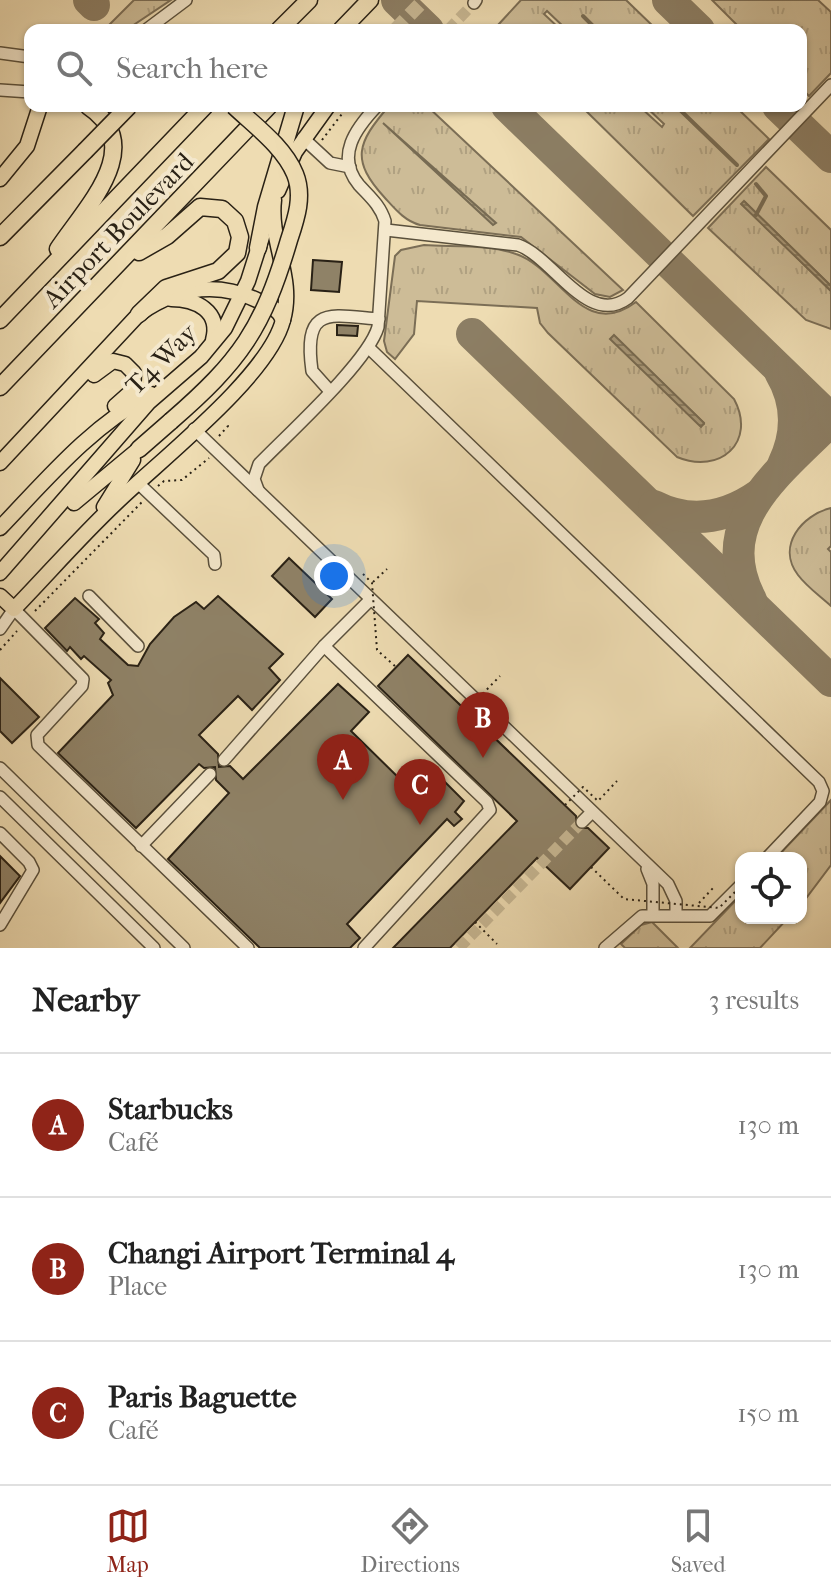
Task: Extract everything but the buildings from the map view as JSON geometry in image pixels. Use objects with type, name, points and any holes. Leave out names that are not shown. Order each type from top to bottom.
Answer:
[{"type":"highway","points":[[285,24],[309,0]]},
{"type":"highway","points":[[347,24],[370,0]]},
{"type":"highway","points":[[35,283],[111,165],[115,142],[112,131],[95,112]]},
{"type":"highway","points":[[0,237],[123,112]]},
{"type":"highway","name":"Airport Boulevard","points":[[0,320],[199,112]]},
{"type":"highway","points":[[139,449],[213,384],[249,340],[272,297],[297,215],[298,188],[290,163],[240,112]]},
{"type":"highway","name":"Airport Boulevard","points":[[0,387],[263,112]]},
{"type":"highway","points":[[258,248],[266,207],[294,112]]},
{"type":"highway","points":[[123,260],[167,236],[200,207],[222,209],[238,228],[237,253],[225,267],[166,288],[139,314]]},
{"type":"main road","points":[[3,175],[32,136],[38,112]]},
{"type":"main road","name":"T4 Way","points":[[0,573],[137,416],[210,347],[225,328],[243,293],[274,200],[303,138],[323,112]]},
{"type":"main road","points":[[0,596],[14,609],[92,526],[260,362],[278,337],[287,290],[273,227],[274,200]]},
{"type":"main road","points":[[0,463],[139,314],[159,301],[206,288],[243,293],[276,309],[283,320]]},
{"type":"main road","points":[[159,301],[193,301],[207,310],[215,325],[210,347]]},
{"type":"main road","points":[[0,528],[133,390],[135,377],[125,364],[113,361],[104,364],[29,432]]},
{"type":"main road","points":[[83,442],[130,405],[174,381]]},
{"type":"main road","points":[[39,531],[139,449]]},
{"type":"main road","points":[[92,526],[139,449]]},
{"type":"lane","points":[[154,24],[186,0]]},
{"type":"lane","points":[[0,53],[24,56]]},
{"type":"lane","points":[[807,110],[831,85]]},
{"type":"lane","points":[[0,90],[24,92]]},
{"type":"lane","points":[[261,494],[254,479],[259,464],[369,348],[379,319],[386,230],[379,206],[355,180],[348,152],[353,135],[372,112]]},
{"type":"lane","points":[[386,230],[518,245],[533,252],[594,304],[612,306],[628,298],[805,112]]},
{"type":"lane","points":[[303,138],[330,163],[350,167]]},
{"type":"lane","points":[[329,390],[312,371],[314,328],[318,319],[328,315],[379,319]]},
{"type":"lane","points":[[369,348],[819,782],[823,791],[820,802],[773,852]]},
{"type":"lane","points":[[194,429],[672,889],[676,915]]},
{"type":"lane","points":[[137,482],[214,555],[215,564]]},
{"type":"lane","points":[[89,596],[138,646]]},
{"type":"lane","points":[[224,760],[324,646],[370,600]]},
{"type":"lane","points":[[0,629],[14,609],[83,679],[82,686],[37,735],[38,745],[248,948]]},
{"type":"lane","points":[[324,646],[487,802],[490,810],[364,948]]},
{"type":"lane","points":[[0,768],[184,948]]},
{"type":"lane","points":[[141,846],[210,774]]},
{"type":"lane","points":[[0,797],[154,948]]},
{"type":"lane","points":[[582,822],[592,812]]},
{"type":"lane","points":[[0,833],[33,870],[0,925]]},
{"type":"lane","points":[[645,865],[653,884],[653,913]]},
{"type":"lane","points":[[605,948],[637,918],[653,913],[710,916],[735,892]]},
{"type":"path","points":[[91,552],[97,558]]},
{"type":"path","points":[[372,583],[387,569]]},
{"type":"path","points":[[363,574],[372,583],[377,650],[396,667]]},
{"type":"path","points":[[466,711],[500,676]]},
{"type":"path","points":[[565,805],[583,787],[598,801],[617,781]]},
{"type":"path","points":[[591,867],[624,899],[719,908],[735,892]]},
{"type":"path","points":[[696,906],[714,887]]},
{"type":"path","points":[[475,922],[497,944]]},
{"type":"green space","points":[[134,0],[171,0],[135,24],[110,24]]},
{"type":"green space","points":[[521,0],[626,0],[651,24],[561,24],[547,11],[544,14],[555,24],[499,24]]},
{"type":"green space","points":[[712,0],[818,0],[831,12],[831,73],[809,96],[807,94],[807,24],[736,24]]},
{"type":"green space","points":[[384,112],[433,112],[623,290],[610,297],[595,294],[521,237],[420,225],[405,218],[366,173],[362,152],[370,131]]},
{"type":"green space","points":[[587,112],[646,112],[662,127],[664,124],[651,112],[741,112],[769,139],[693,216]]},
{"type":"green space","points":[[766,167],[831,230],[831,286],[745,202],[742,204],[831,291],[831,329],[806,320],[708,228]]},
{"type":"green space","points":[[424,245],[505,251],[531,262],[586,308],[601,313],[617,312],[636,302],[734,399],[741,429],[737,441],[720,458],[707,462],[677,457],[548,333],[540,323],[537,308],[417,301],[414,334],[395,359],[387,352],[384,341],[395,256],[401,250]],"holes":[[[614,336],[704,423],[701,426],[611,339]]]},
{"type":"green space","points":[[831,508],[831,546],[828,549],[831,552],[831,606],[798,575],[790,553],[795,533],[802,525]]},
{"type":"green space","points":[[831,800],[831,865],[807,897],[807,852],[782,852]]},
{"type":"green space","points":[[735,901],[735,924],[782,924],[760,948],[690,948]]},
{"type":"green space","points":[[652,922],[678,948],[625,948],[621,944],[641,925]]},
{"type":"shaded area","points":[[383,123],[496,223],[493,225]]},
{"type":"shaded area","points":[[744,201],[831,286],[831,291],[741,204]]},
{"type":"shaded area","points":[[614,335],[704,423],[701,427],[610,339]]},
{"type":"waterway","points":[[583,16],[591,24]]},
{"type":"waterway","points":[[682,112],[737,165]]},
{"type":"waterway","points":[[756,184],[766,196],[756,215]]},
{"type":"taxiway","points":[[89,0],[94,5]]},
{"type":"taxiway","points":[[397,0],[422,24]]},
{"type":"taxiway","points":[[668,0],[693,24]]},
{"type":"taxiway","points":[[513,112],[831,419]]},
{"type":"taxiway","points":[[784,112],[831,157]]},
{"type":"taxiway","points":[[472,334],[831,681]]},
{"type":"taxiway","points":[[780,372],[790,395],[794,418],[791,442],[783,465]]},
{"type":"taxiway","points":[[751,600],[740,571],[739,545],[745,521],[773,478],[831,420]]},
{"type":"taxiway","points":[[654,506],[681,516],[708,516],[734,509],[759,495]]},
{"type":"tunnel","points":[[401,24],[424,0]]},
{"type":"tunnel","points":[[454,24],[474,3]]},
{"type":"tunnel","points":[[459,948],[582,822]]},
{"type":"place","name":"Changi Airport Terminal 4","points":[[483,758]]},
{"type":"place","name":"Starbucks","points":[[343,800]]},
{"type":"place","name":"Paris Baguette","points":[[420,825]]}]
